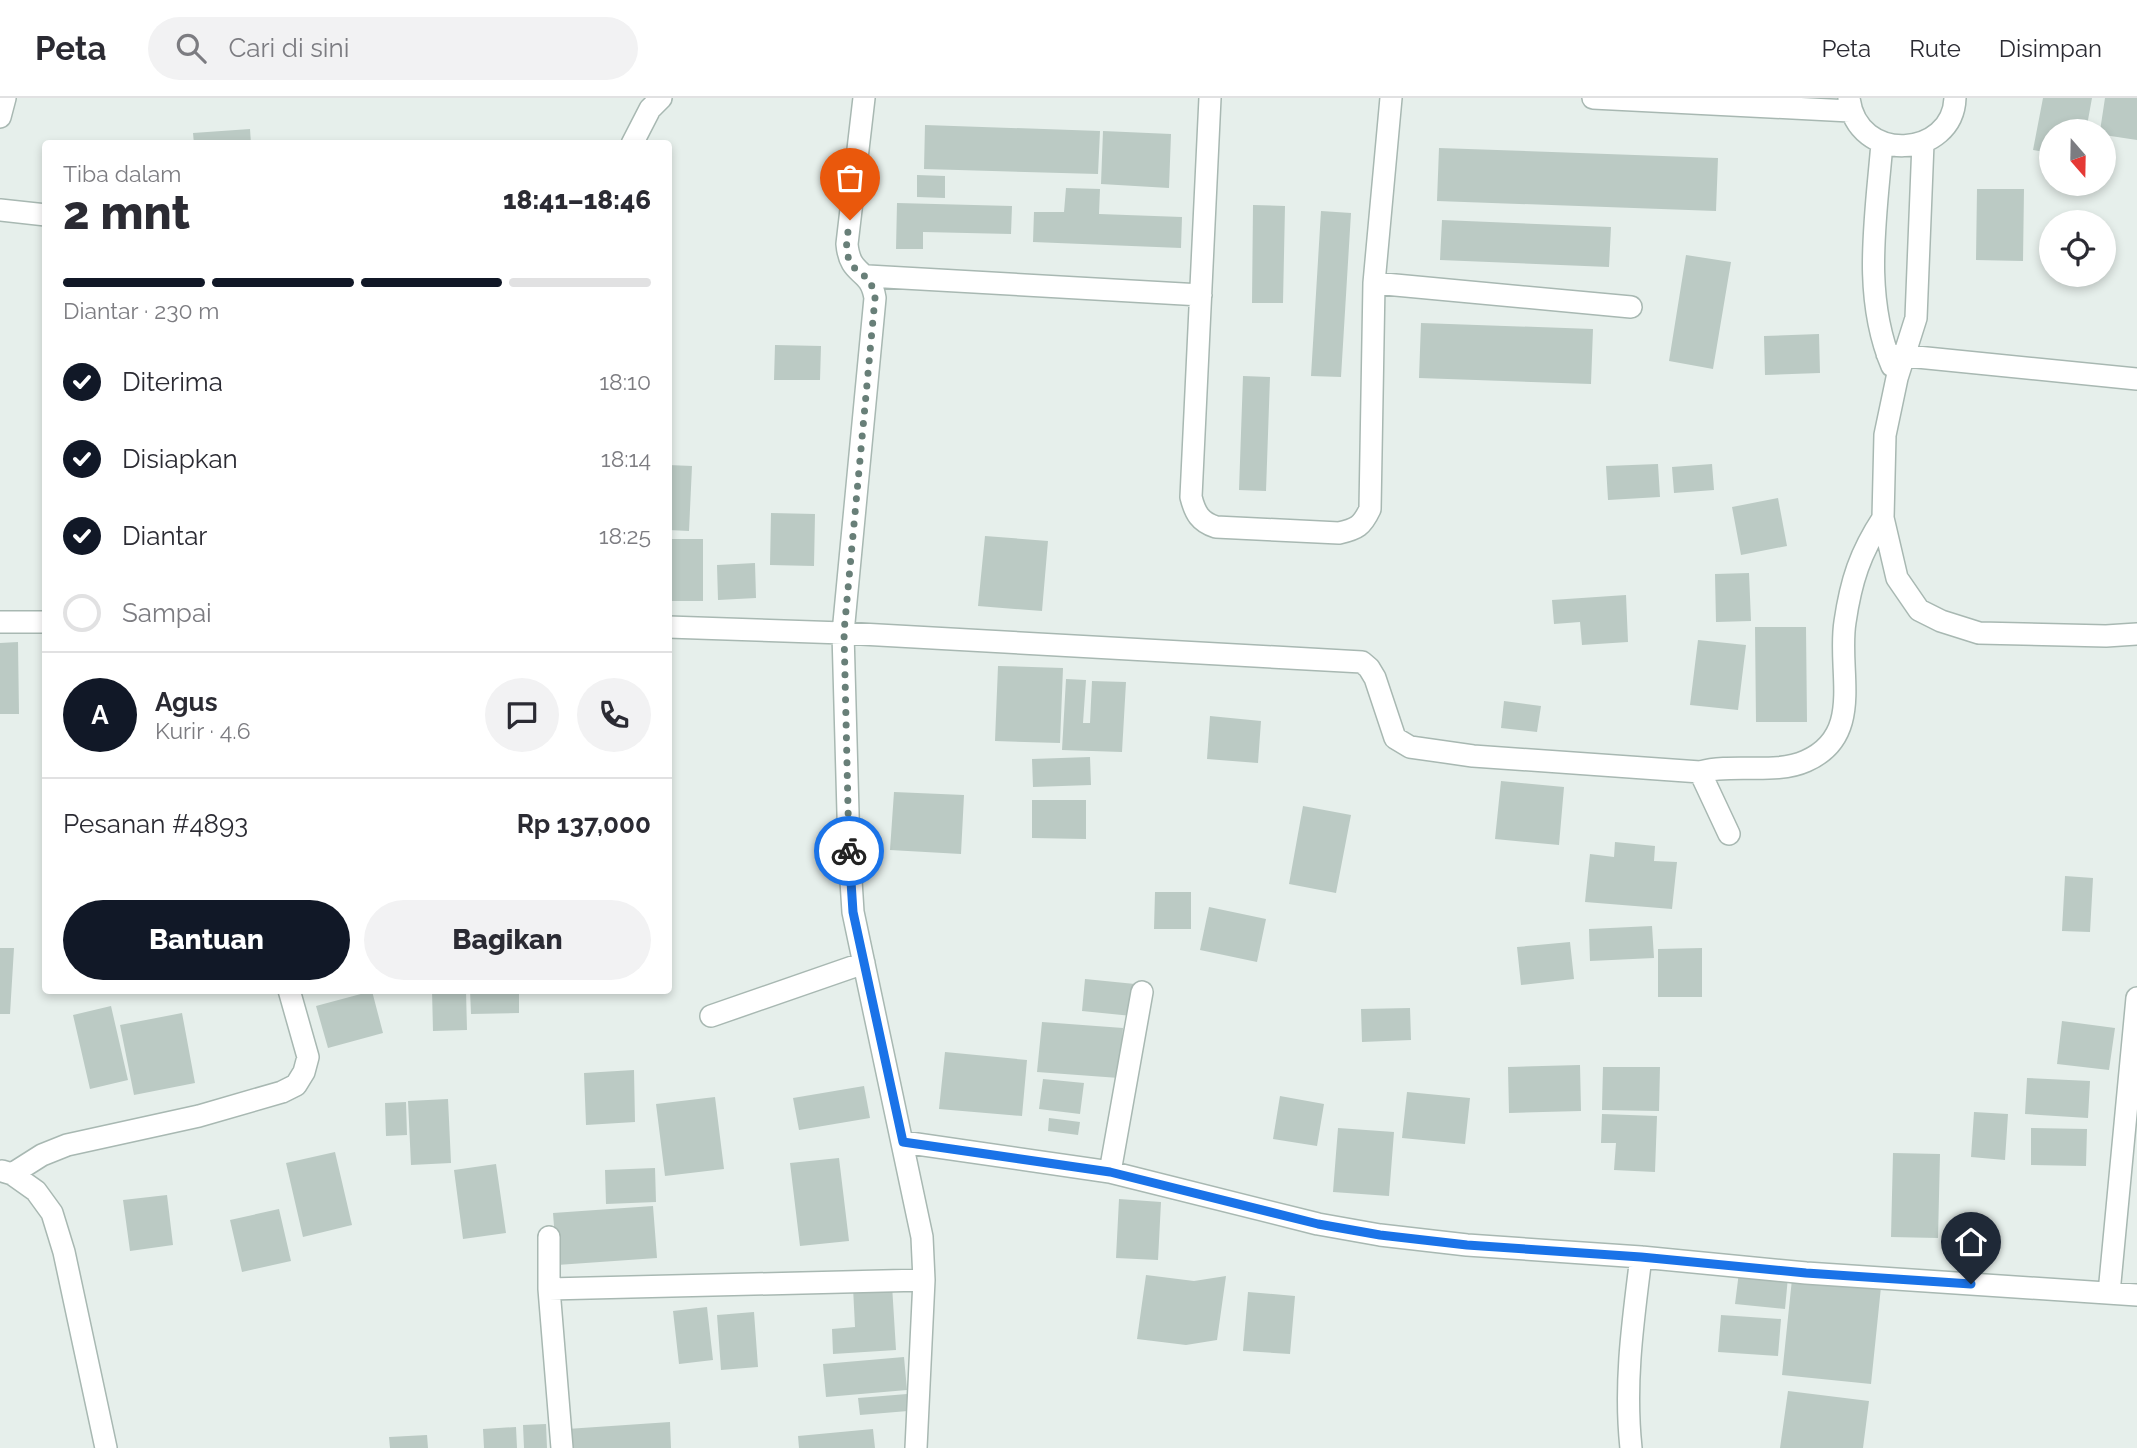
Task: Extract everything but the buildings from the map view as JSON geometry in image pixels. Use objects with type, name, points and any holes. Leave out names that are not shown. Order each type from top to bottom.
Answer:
[{"type":"street","points":[[0,117],[5,98]]},
{"type":"street","points":[[864,98],[847,244],[852,266],[867,276],[875,298],[844,632],[849,849],[853,912],[922,1237],[924,1280],[916,1448]]},
{"type":"street","points":[[1210,98],[1191,497],[1198,515],[1205,523],[1216,527],[1339,533],[1356,529],[1370,509],[1374,283],[1391,98]]},
{"type":"street","points":[[1592,98],[1850,104],[1863,131],[1882,143],[1902,147],[1923,143],[1943,128],[1955,98]]},
{"type":"street","points":[[634,140],[651,102]]},
{"type":"street","points":[[1882,143],[1873,263],[1877,323],[1896,355],[1897,378],[1885,435],[1883,518],[1892,560],[1902,586],[1919,610],[1941,621],[1979,633],[2137,635]]},
{"type":"street","points":[[1896,355],[1916,318],[1923,143]]},
{"type":"street","points":[[0,210],[42,215]]},
{"type":"street","points":[[867,276],[1201,295]]},
{"type":"street","points":[[1374,283],[1631,307]]},
{"type":"street","points":[[1896,355],[2137,379]]},
{"type":"street","points":[[672,627],[844,632],[1362,662],[1375,678],[1395,738],[1410,747],[1473,756],[1700,772],[1724,767],[1784,766],[1803,763],[1821,753],[1838,732],[1846,709],[1844,626],[1851,588],[1864,547],[1883,518]]},
{"type":"street","points":[[0,622],[42,622]]},
{"type":"street","points":[[1700,772],[1729,834]]},
{"type":"street","points":[[711,1016],[864,963]]},
{"type":"street","points":[[1110,1172],[1142,992]]},
{"type":"street","points":[[6,1172],[67,1145],[199,1116],[282,1092],[296,1085],[309,1057],[290,994]]},
{"type":"street","points":[[2109,1293],[2137,998]]},
{"type":"street","points":[[903,1142],[1110,1172],[1318,1224],[1380,1235],[1467,1245],[1641,1257],[1806,1273],[2137,1295]]},
{"type":"street","points":[[6,1172],[36,1191],[52,1213],[64,1252],[106,1448]]},
{"type":"street","points":[[549,1237],[549,1289],[562,1448]]},
{"type":"street","points":[[1631,1448],[1627,1399],[1628,1364],[1641,1257]]},
{"type":"street","points":[[549,1289],[924,1280]]},
{"type":"way so far","points":[[849,851],[844,632],[875,298],[867,276],[852,266],[848,257],[850,220]]},
{"type":"route","points":[[849,851],[853,912],[903,1142],[1110,1172],[1318,1224],[1380,1235],[1467,1245],[1971,1284]]}]
